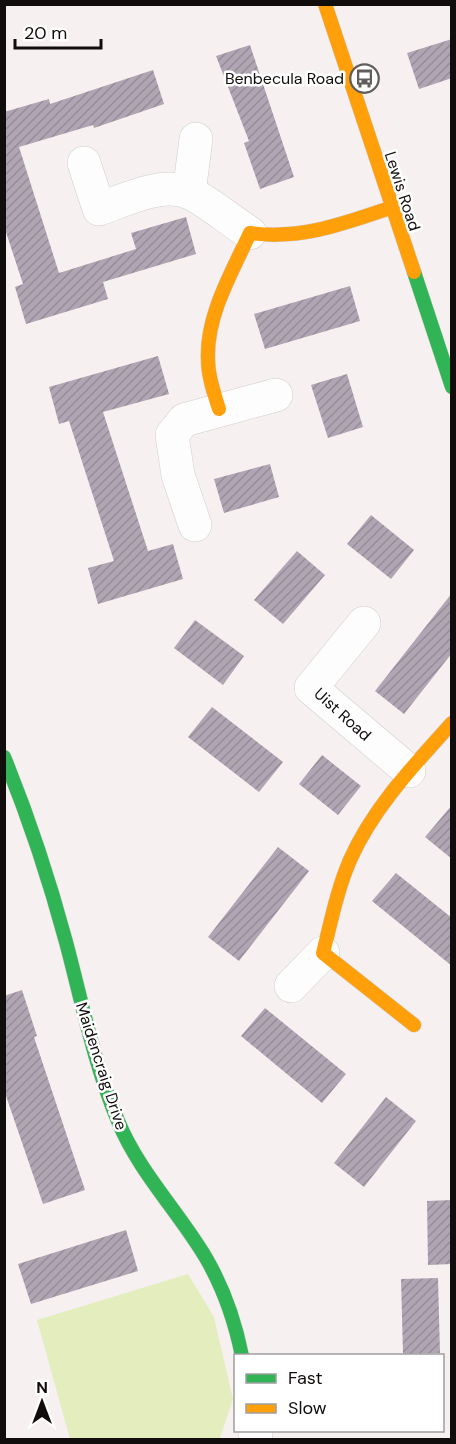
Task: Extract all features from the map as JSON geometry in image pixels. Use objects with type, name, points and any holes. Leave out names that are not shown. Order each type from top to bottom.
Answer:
[{"type":"street","name":"Lewis Road","points":[[325,4],[390,208],[448,366]]},
{"type":"street","points":[[189,192],[196,139]]},
{"type":"street","points":[[84,163],[99,209],[158,190],[189,192],[250,232],[273,238],[300,237],[390,208]]},
{"type":"street","points":[[219,409],[212,385],[207,352],[218,305],[250,232]]},
{"type":"street","points":[[195,525],[178,475],[172,435],[184,420],[276,395]]},
{"type":"street","name":"Uist Road","points":[[364,623],[311,688],[409,771]]},
{"type":"street","points":[[291,986],[323,953],[342,880],[371,823],[409,771],[452,723]]},
{"type":"street","name":"Maidencraig Drive","points":[[4,757],[30,820],[59,914],[83,1011],[118,1123],[141,1169],[217,1278],[237,1328],[242,1354]]},
{"type":"street","points":[[323,953],[414,1025]]},
{"type":"green space","points":[[188,1274],[214,1317],[233,1399],[220,1438],[70,1439],[37,1320]]},
{"type":"building","points":[[452,39],[452,78],[419,89],[407,53]]},
{"type":"building","points":[[250,45],[294,177],[260,189],[244,143],[249,141],[216,56]]},
{"type":"building","points":[[153,70],[164,104],[94,128],[93,125],[19,147],[59,273],[136,249],[131,233],[186,217],[196,254],[103,282],[108,299],[26,324],[15,287],[23,284],[4,226],[4,112],[49,99],[50,104]]},
{"type":"building","points":[[350,286],[360,321],[265,349],[254,314]]},
{"type":"building","points":[[158,356],[169,394],[103,412],[148,551],[173,544],[183,579],[98,604],[88,568],[114,561],[69,421],[59,424],[49,387]]},
{"type":"building","points":[[347,374],[363,427],[328,438],[311,385]]},
{"type":"building","points":[[270,464],[279,497],[224,513],[214,479]]},
{"type":"building","points":[[371,515],[414,550],[391,579],[347,544]]},
{"type":"building","points":[[297,551],[325,575],[283,624],[254,600]]},
{"type":"building","points":[[452,593],[452,653],[404,714],[375,691]]},
{"type":"building","points":[[195,620],[244,656],[223,685],[174,648]]},
{"type":"building","points":[[212,707],[283,762],[259,792],[188,737]]},
{"type":"building","points":[[322,755],[361,786],[338,815],[299,784]]},
{"type":"building","points":[[452,805],[452,859],[425,837]]},
{"type":"building","points":[[278,847],[309,871],[239,961],[208,937]]},
{"type":"building","points":[[396,873],[452,918],[452,966],[372,901]]},
{"type":"building","points":[[22,990],[37,1036],[34,1037],[85,1190],[43,1204],[4,1090],[4,996]]},
{"type":"building","points":[[265,1008],[346,1074],[322,1103],[241,1036]]},
{"type":"building","points":[[386,1097],[416,1121],[364,1187],[334,1163]]},
{"type":"building","points":[[452,1200],[452,1264],[428,1265],[427,1201]]},
{"type":"building","points":[[126,1230],[138,1271],[31,1304],[18,1264]]},
{"type":"building","points":[[438,1278],[440,1353],[403,1354],[401,1279]]},
{"type":"traffic: fast","points":[[414,272],[452,387]]},
{"type":"traffic: fast","points":[[4,757],[46,872],[95,1055],[118,1121],[137,1157],[206,1258],[228,1306],[242,1354]]},
{"type":"traffic: slow","points":[[325,4],[414,272]]},
{"type":"traffic: slow","points":[[219,409],[208,365],[208,343],[222,294],[250,233],[286,234],[321,229],[390,208]]},
{"type":"traffic: slow","points":[[414,1025],[323,953],[341,883],[359,841],[395,788],[452,723]]},
{"type":"place","name":"Benbecula Road","points":[[365,78]]}]
